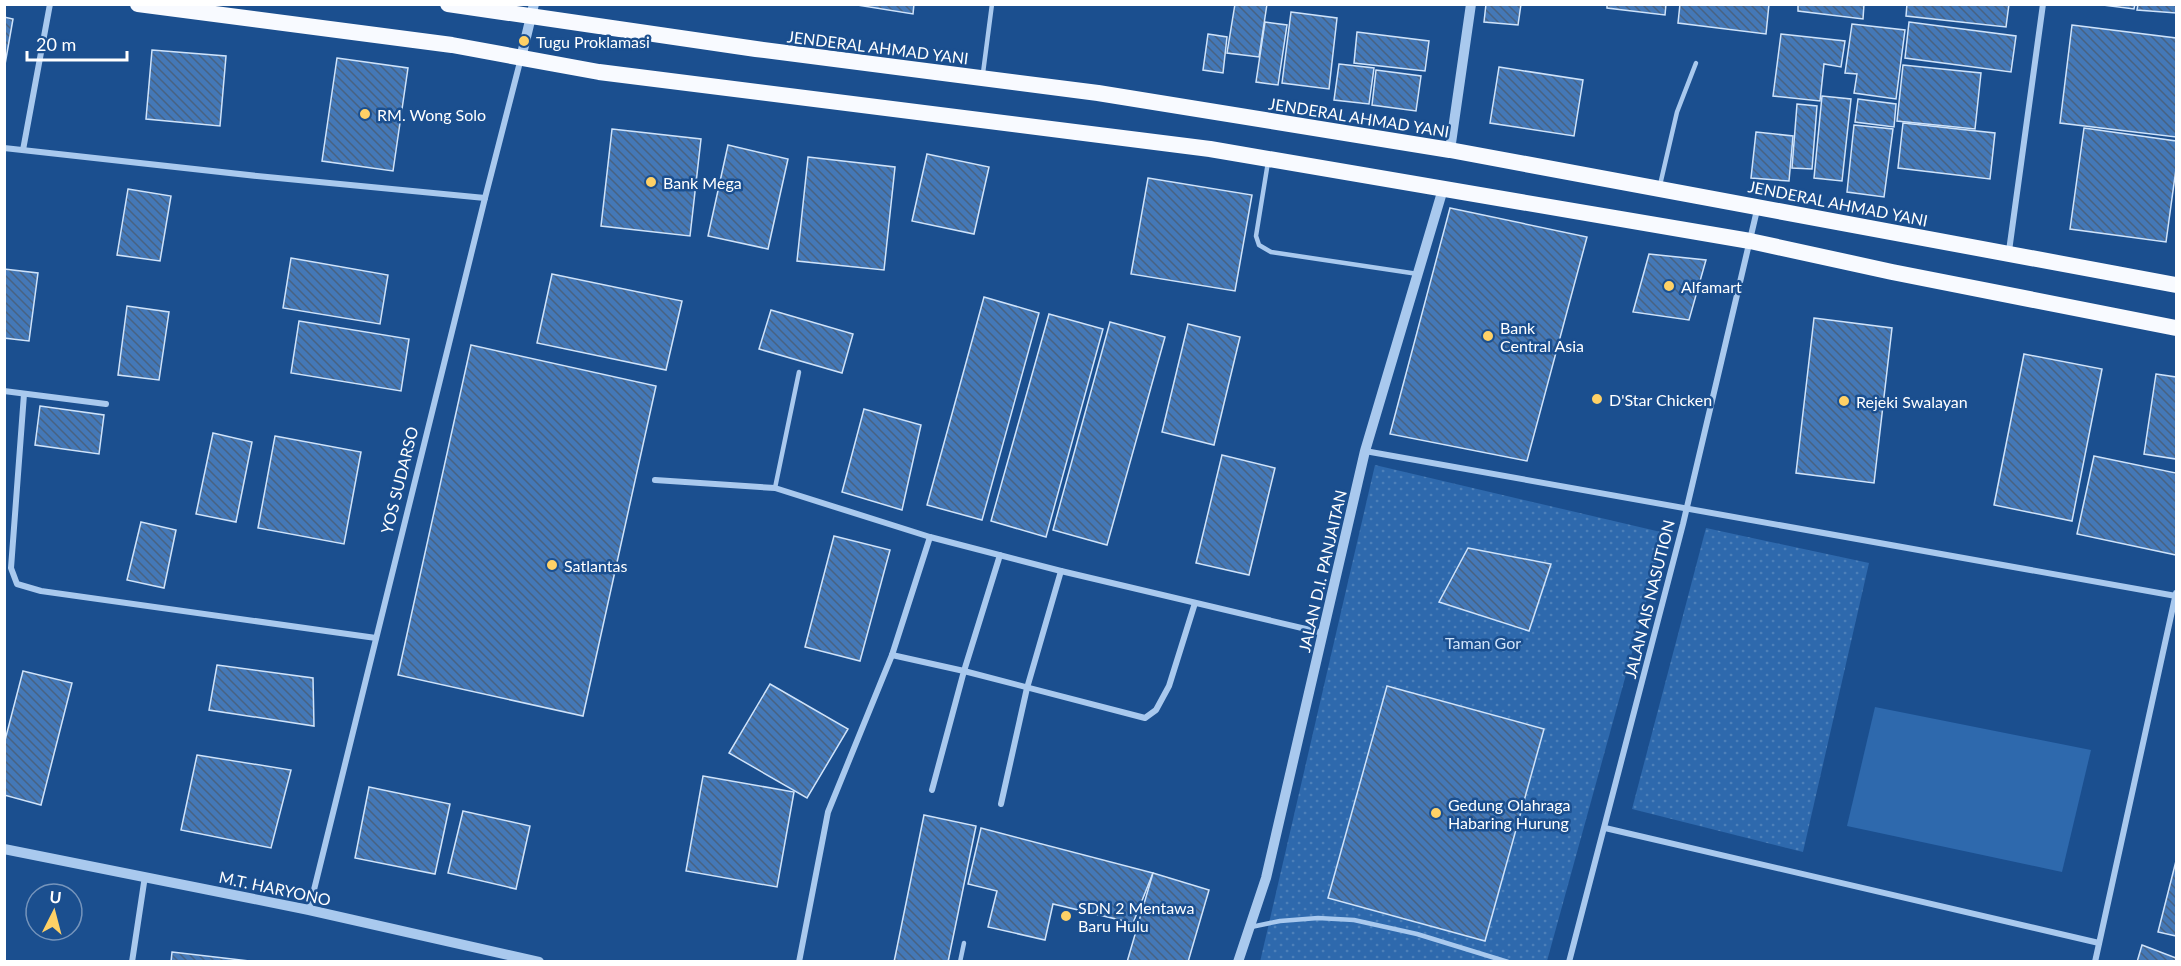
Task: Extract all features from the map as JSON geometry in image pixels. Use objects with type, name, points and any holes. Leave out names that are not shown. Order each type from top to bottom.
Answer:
[{"type":"highway","points":[[138,4],[414,40],[599,72],[1210,149],[1750,241],[1892,272],[2176,328]]},
{"type":"highway","name":"JENDERAL AHMAD YANI","points":[[448,4],[533,10],[768,51],[1098,93],[1450,150],[2176,285]]},
{"type":"street","points":[[23,150],[50,4]]},
{"type":"street","points":[[1450,150],[1471,4]]},
{"type":"street","points":[[2009,255],[2043,4]]},
{"type":"street","points":[[521,58],[533,10]]},
{"type":"street","name":"YOS SUDARSO","points":[[309,910],[521,58]]},
{"type":"street","points":[[4,148],[485,198]]},
{"type":"street","name":"JALAN D.I. PANJAITAN","points":[[1238,962],[1266,878],[1365,451],[1443,189]]},
{"type":"street","name":"JALAN AIS NASUTION","points":[[1569,962],[1685,510],[1758,206]]},
{"type":"street","points":[[4,391],[106,404]]},
{"type":"street","points":[[24,394],[11,568],[17,584],[41,591],[376,638]]},
{"type":"street","points":[[1365,451],[1685,510],[2176,595],[2095,962]]},
{"type":"street","points":[[655,480],[775,488],[930,537],[1061,571],[1323,633]]},
{"type":"street","points":[[799,962],[828,812],[892,655],[930,537]]},
{"type":"street","points":[[932,790],[964,671],[1000,555]]},
{"type":"street","points":[[1001,804],[1027,688],[1061,571]]},
{"type":"street","points":[[892,655],[964,671],[1145,718],[1156,710],[1169,686],[1195,603]]},
{"type":"street","points":[[1605,828],[2099,943]]},
{"type":"street","name":"M.T. HARYONO","points":[[4,849],[309,910],[539,962]]},
{"type":"street","points":[[132,962],[145,876]]},
{"type":"lane","points":[[982,78],[992,4]]},
{"type":"lane","points":[[1659,188],[1677,112],[1696,63]]},
{"type":"lane","points":[[1269,159],[1256,236],[1259,245],[1272,252],[1418,274]]},
{"type":"lane","points":[[775,488],[799,372]]},
{"type":"lane","points":[[1251,927],[1280,921],[1318,918],[1354,920],[1417,934],[1508,962]]},
{"type":"lane","points":[[960,962],[964,943]]},
{"type":"green space","name":"Taman Gor","points":[[1375,465],[1665,533],[1547,961],[1260,962]]},
{"type":"green space","points":[[1706,528],[1869,563],[1803,852],[1632,809]]},
{"type":"green space","points":[[1875,707],[2091,750],[2062,872],[1847,826]]},
{"type":"building","points":[[851,4],[914,4],[913,14]]},
{"type":"building","points":[[1235,4],[1267,4],[1259,57],[1227,53]]},
{"type":"building","points":[[1486,4],[1521,4],[1518,25],[1484,22]]},
{"type":"building","points":[[1607,4],[1666,4],[1665,15],[1607,8]]},
{"type":"building","points":[[1680,4],[1769,4],[1766,34],[1678,23]]},
{"type":"building","points":[[1798,4],[1864,4],[1863,19],[1798,11]]},
{"type":"building","points":[[1907,4],[2009,4],[2006,27],[1906,16]]},
{"type":"building","points":[[2095,4],[2135,4],[2134,9]]},
{"type":"building","points":[[2138,4],[2176,4],[2176,13],[2137,10]]},
{"type":"building","points":[[1291,12],[1337,18],[1329,89],[1282,83]]},
{"type":"building","points":[[4,17],[13,19],[4,70]]},
{"type":"building","points":[[1265,22],[1287,25],[1278,85],[1256,82]]},
{"type":"building","points":[[1909,22],[2016,36],[2011,72],[1905,58]]},
{"type":"building","points":[[1852,24],[1905,30],[1896,99],[1854,93],[1857,74],[1845,73]]},
{"type":"building","points":[[2072,25],[2176,38],[2176,137],[2060,123]]},
{"type":"building","points":[[1357,32],[1429,41],[1425,71],[1354,63]]},
{"type":"building","points":[[1208,34],[1227,37],[1223,73],[1203,70]]},
{"type":"building","points":[[1781,34],[1845,41],[1841,67],[1824,64],[1820,101],[1773,96]]},
{"type":"building","points":[[152,50],[226,56],[220,126],[146,119]]},
{"type":"building","name":"RM. Wong Solo","points":[[337,58],[408,68],[393,171],[322,161]]},
{"type":"building","points":[[1339,64],[1374,68],[1369,104],[1334,100]]},
{"type":"building","points":[[1903,65],[1981,73],[1975,129],[1897,121]]},
{"type":"building","points":[[1499,67],[1583,80],[1574,136],[1490,123]]},
{"type":"building","points":[[1376,70],[1421,76],[1416,111],[1372,105]]},
{"type":"building","points":[[1822,96],[1851,99],[1842,181],[1814,178]]},
{"type":"building","points":[[1858,99],[1896,104],[1894,127],[1855,122]]},
{"type":"building","points":[[1797,104],[1817,106],[1812,169],[1792,168]]},
{"type":"building","points":[[1903,123],[1995,133],[1990,179],[1898,168]]},
{"type":"building","points":[[1854,125],[1893,129],[1884,197],[1847,192]]},
{"type":"building","points":[[2084,128],[2176,141],[2176,169],[2166,242],[2070,229]]},
{"type":"building","name":"Bank Mega","points":[[612,129],[701,139],[690,236],[601,226]]},
{"type":"building","points":[[1756,132],[1793,136],[1789,181],[1751,178]]},
{"type":"building","points":[[728,145],[788,159],[768,249],[708,236]]},
{"type":"building","points":[[927,154],[989,167],[974,234],[912,221]]},
{"type":"building","points":[[808,157],[895,167],[884,270],[797,261]]},
{"type":"building","points":[[1148,178],[1252,195],[1235,291],[1131,274]]},
{"type":"building","points":[[128,189],[171,196],[160,261],[117,255]]},
{"type":"building","name":"Bank Central Asia","points":[[1450,208],[1587,237],[1527,461],[1390,434]]},
{"type":"building","name":"Alfamart","points":[[1649,254],[1706,260],[1689,320],[1633,312]]},
{"type":"building","points":[[291,258],[388,275],[380,324],[283,308]]},
{"type":"building","points":[[4,269],[38,273],[29,341],[4,338]]},
{"type":"building","points":[[552,274],[682,301],[666,370],[537,343]]},
{"type":"building","points":[[984,297],[1039,313],[982,520],[927,505]]},
{"type":"building","points":[[127,306],[169,312],[159,380],[118,375]]},
{"type":"building","points":[[771,310],[853,334],[842,373],[759,349]]},
{"type":"building","points":[[1049,314],[1103,329],[1046,537],[991,521]]},
{"type":"building","name":"Rejeki Swalayan","points":[[1814,318],[1892,328],[1874,483],[1796,473]]},
{"type":"building","points":[[299,321],[409,339],[401,391],[291,373]]},
{"type":"building","points":[[1110,322],[1165,337],[1107,545],[1053,530]]},
{"type":"building","points":[[1188,324],[1240,337],[1214,445],[1162,432]]},
{"type":"building","points":[[471,345],[656,386],[583,716],[398,675]]},
{"type":"building","points":[[2024,354],[2102,369],[2072,521],[1994,505]]},
{"type":"building","points":[[2156,374],[2176,377],[2176,459],[2144,454]]},
{"type":"building","points":[[40,406],[104,415],[99,454],[35,445]]},
{"type":"building","points":[[864,409],[921,425],[902,510],[842,492]]},
{"type":"building","points":[[213,433],[252,442],[236,522],[196,514]]},
{"type":"building","points":[[275,436],[361,452],[344,544],[258,528]]},
{"type":"building","points":[[1222,455],[1275,468],[1249,575],[1196,563]]},
{"type":"building","points":[[2094,456],[2176,473],[2176,555],[2077,534]]},
{"type":"building","points":[[141,522],[176,530],[164,588],[127,580]]},
{"type":"building","points":[[834,536],[890,550],[860,661],[805,647]]},
{"type":"building","points":[[1468,548],[1551,564],[1529,631],[1439,602]]},
{"type":"building","points":[[217,665],[313,678],[314,726],[209,710]]},
{"type":"building","points":[[23,671],[72,683],[41,805],[4,795],[4,744]]},
{"type":"building","points":[[770,684],[848,729],[807,798],[729,753]]},
{"type":"building","name":"Gedung Olahraga Habaring Hurung","points":[[1387,686],[1544,729],[1485,941],[1328,898]]},
{"type":"building","points":[[197,755],[291,770],[271,848],[181,830]]},
{"type":"building","points":[[703,776],[794,792],[777,887],[686,871]]},
{"type":"building","points":[[369,787],[450,804],[435,874],[355,858]]},
{"type":"building","points":[[463,811],[530,826],[516,889],[448,873]]},
{"type":"building","points":[[924,815],[976,826],[948,962],[894,962]]},
{"type":"building","points":[[981,828],[1153,873],[1133,923],[1053,904],[1045,940],[988,927],[997,891],[968,884]]},
{"type":"building","points":[[2176,861],[2176,936],[2158,932]]},
{"type":"building","points":[[1153,873],[1209,890],[1188,962],[1127,962]]},
{"type":"building","points":[[2142,945],[2176,958],[2176,962],[2137,962]]},
{"type":"building","points":[[172,952],[258,962],[171,962]]},
{"type":"place","name":"Tugu Proklamasi","points":[[524,41]]},
{"type":"place","name":"RM. Wong Solo","points":[[365,114]]},
{"type":"place","name":"Bank Mega","points":[[651,182]]},
{"type":"place","name":"Alfamart","points":[[1669,286]]},
{"type":"place","name":"Bank Central Asia","points":[[1488,336]]},
{"type":"place","name":"D'Star Chicken","points":[[1597,399]]},
{"type":"place","name":"Rejeki Swalayan","points":[[1844,401]]},
{"type":"place","name":"Satlantas","points":[[552,565]]},
{"type":"place","name":"Gedung Olahraga Habaring Hurung","points":[[1436,813]]},
{"type":"place","name":"SDN 2 Mentawa Baru Hulu","points":[[1066,916]]}]
